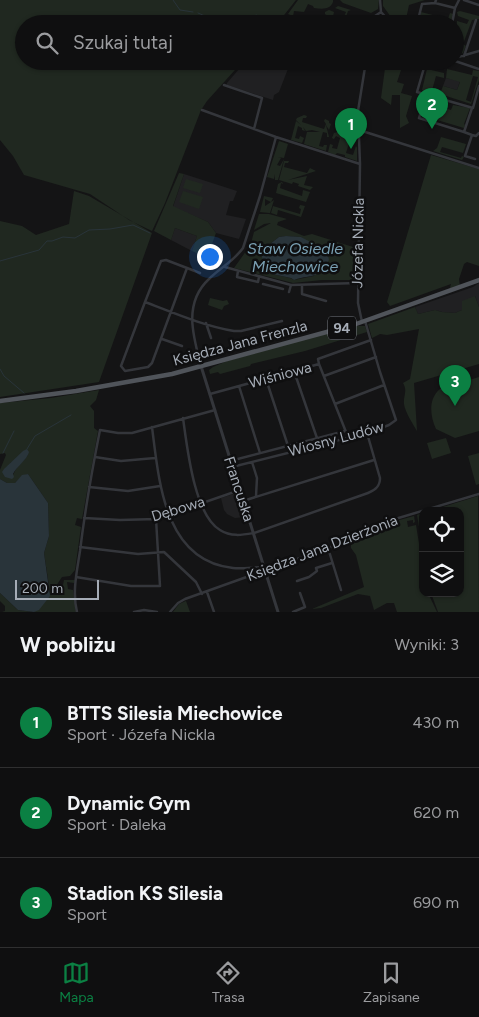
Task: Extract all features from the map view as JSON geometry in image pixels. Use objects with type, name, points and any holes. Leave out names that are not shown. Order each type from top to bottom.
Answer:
[{"type":"main road","name":"Księdza Jana Frenzla","points":[[0,401],[52,395],[156,378],[364,321],[479,280]]},
{"type":"street","points":[[380,0],[381,12],[384,15]]},
{"type":"street","points":[[454,15],[459,0]]},
{"type":"street","points":[[464,0],[479,5]]},
{"type":"street","points":[[419,15],[422,4],[435,1],[455,8]]},
{"type":"street","points":[[376,15],[381,12]]},
{"type":"street","points":[[464,56],[476,20]]},
{"type":"street","points":[[464,56],[479,51]]},
{"type":"street","points":[[464,63],[479,69]]},
{"type":"street","name":"Józefa Nickla","points":[[364,321],[358,306],[357,283],[360,164],[358,111],[365,70]]},
{"type":"street","points":[[423,70],[417,92],[472,108]]},
{"type":"street","points":[[224,85],[262,98],[254,129]]},
{"type":"street","points":[[464,132],[478,97],[479,87]]},
{"type":"street","points":[[426,95],[419,118],[472,135],[476,136],[479,134]]},
{"type":"street","points":[[202,110],[276,137],[360,164]]},
{"type":"street","points":[[359,130],[479,168]]},
{"type":"street","points":[[472,135],[465,156],[475,159]]},
{"type":"street","points":[[201,366],[191,319],[192,310],[199,291],[207,281],[238,255],[247,240],[276,137]]},
{"type":"street","points":[[187,268],[152,364],[148,367],[125,371],[122,366],[161,261],[166,260],[187,268],[200,273]]},
{"type":"street","points":[[225,267],[291,285],[357,283]]},
{"type":"street","points":[[238,270],[237,277],[258,282],[259,277]]},
{"type":"street","points":[[275,287],[276,281]]},
{"type":"street","points":[[263,284],[282,289]]},
{"type":"street","points":[[302,284],[302,294],[326,301]]},
{"type":"street","points":[[288,292],[291,285]]},
{"type":"street","points":[[145,302],[227,330],[241,331],[282,320]]},
{"type":"street","name":"Wiosny Ludów","points":[[232,467],[367,433],[389,425],[396,420],[364,321]]},
{"type":"street","points":[[206,324],[211,338]]},
{"type":"street","points":[[161,338],[182,346]]},
{"type":"street","name":"Wiśniowa","points":[[210,394],[320,364],[318,359],[371,340]]},
{"type":"street","points":[[324,376],[376,357]]},
{"type":"street","points":[[320,364],[348,437]]},
{"type":"street","name":"Francuska","points":[[201,366],[278,612]]},
{"type":"street","points":[[294,371],[319,444]]},
{"type":"street","points":[[266,379],[290,452]]},
{"type":"street","points":[[335,404],[384,385]]},
{"type":"street","points":[[239,386],[260,453]]},
{"type":"street","points":[[77,612],[75,601],[76,578],[84,518],[100,430],[125,433],[152,428],[215,410]]},
{"type":"street","points":[[183,418],[190,464],[200,503],[209,520],[220,530],[234,535],[254,533],[372,491],[378,487],[380,482],[367,433]]},
{"type":"street","points":[[152,428],[160,486],[169,515],[178,534],[200,556],[208,560],[232,568],[264,568]]},
{"type":"street","name":"Wiosny Ludów","points":[[230,461],[345,431]]},
{"type":"street","points":[[94,458],[121,460],[156,457]]},
{"type":"street","points":[[243,501],[374,460]]},
{"type":"street","points":[[252,462],[257,478],[256,496]]},
{"type":"street","points":[[90,487],[128,491],[160,486]]},
{"type":"street","name":"Dębowa","points":[[84,518],[120,520],[156,518],[240,490]]},
{"type":"street","name":"Księdza Jana Dzierżonia","points":[[170,612],[178,603],[264,568],[328,548],[363,534],[375,525],[479,494]]},
{"type":"street","points":[[76,578],[131,586],[160,586],[156,518]]},
{"type":"street","points":[[80,547],[125,553],[166,553],[196,582],[202,594]]},
{"type":"street","points":[[328,548],[341,590]]},
{"type":"street","points":[[297,581],[309,577],[317,571],[316,568],[332,563]]},
{"type":"street","points":[[208,592],[214,612]]},
{"type":"street","points":[[293,612],[305,607],[300,593]]},
{"type":"street","points":[[134,612],[144,610],[157,612]]},
{"type":"shaded area","points":[[0,0],[296,0],[284,15],[15,15],[15,70],[235,70],[201,110],[165,203],[152,231],[129,220],[90,194],[24,175],[13,156],[0,140]]},
{"type":"shaded area","points":[[298,0],[333,0],[332,5],[328,8],[314,8],[308,4],[304,12],[294,11],[293,15],[288,14]]},
{"type":"shaded area","points":[[340,0],[379,0],[378,9],[371,13],[343,3]]},
{"type":"shaded area","points":[[383,0],[425,0],[409,5],[407,15],[390,15],[383,6]]},
{"type":"shaded area","points":[[338,6],[351,10],[345,15],[346,12],[335,8]]},
{"type":"shaded area","points":[[329,10],[334,12],[333,15],[325,14]]},
{"type":"shaded area","points":[[460,11],[479,16],[479,19],[472,20],[464,41],[464,23],[467,24],[469,20],[464,18],[464,15],[458,15],[457,12]]},
{"type":"shaded area","points":[[421,12],[433,15],[420,15]]},
{"type":"shaded area","points":[[238,70],[288,70],[279,92],[274,95],[273,100],[227,85]]},
{"type":"shaded area","points":[[385,70],[401,70],[397,82],[404,84],[401,93],[412,96],[406,116],[409,123],[400,128],[400,95],[392,95],[391,105],[381,98]]},
{"type":"shaded area","points":[[427,70],[444,73],[444,78],[436,76],[431,94],[422,90]]},
{"type":"shaded area","points":[[447,70],[472,75],[473,70],[479,71],[479,80],[471,104],[440,94],[443,86],[457,90],[460,82],[446,78]],"holes":[[[473,76],[478,77],[471,102],[466,100]]]},
{"type":"shaded area","points":[[446,78],[460,81],[457,90],[443,86]]},
{"type":"shaded area","points":[[426,102],[451,110],[453,105],[470,108],[464,128],[424,116]]},
{"type":"shaded area","points":[[304,115],[307,116],[303,118],[302,122],[324,129],[325,119],[331,124],[329,130],[326,125],[329,137],[327,137],[327,133],[323,132],[319,146],[327,145],[326,151],[304,144],[307,132],[320,132],[306,131],[303,127],[305,131],[298,126],[295,138],[299,139],[300,136],[304,138],[302,143],[291,140],[296,121],[301,125],[296,120],[297,118]]},
{"type":"shaded area","points":[[340,127],[344,128],[341,128],[340,133],[354,138],[354,132],[356,132],[356,142],[350,140],[346,153],[353,155],[356,146],[357,161],[345,157],[345,155],[337,153],[335,155],[328,152],[330,144],[333,145],[332,148],[337,149],[340,138],[336,136],[334,139],[332,138]]},
{"type":"shaded area","points":[[441,137],[466,144],[463,153],[442,147],[440,152],[461,158],[462,156],[464,157],[462,160],[433,151],[437,148]]},
{"type":"shaded area","points":[[279,141],[288,144],[284,158],[278,157],[281,158],[277,165],[280,166],[284,159],[278,180],[275,180],[275,174],[274,179],[267,177]]},
{"type":"shaded area","points":[[431,155],[479,169],[479,266],[467,262],[464,264],[459,279],[460,287],[449,291],[451,284],[390,306],[387,302]]},
{"type":"shaded area","points":[[284,161],[289,161],[285,163],[284,167],[307,173],[310,168],[316,171],[288,180],[307,176],[304,185],[313,187],[310,190],[293,182],[292,184],[279,180]]},
{"type":"shaded area","points":[[179,173],[184,174],[173,206],[208,222],[216,233],[207,258],[192,251],[197,236],[175,228],[171,240],[154,231]]},
{"type":"shaded area","points":[[184,174],[237,191],[233,201],[230,201],[226,215],[246,219],[239,239],[216,233],[208,222],[173,207]]},
{"type":"shaded area","points":[[186,179],[203,184],[200,193],[183,188]]},
{"type":"shaded area","points":[[282,182],[283,184],[281,183],[280,188],[302,196],[303,190],[310,192],[306,202],[276,193],[278,184]]},
{"type":"shaded area","points":[[74,191],[89,196],[152,233],[99,382],[0,397],[0,221],[22,226],[36,235],[69,224]]},
{"type":"shaded area","points":[[183,191],[203,197],[199,209],[179,202]]},
{"type":"shaded area","points":[[264,196],[273,198],[271,202],[274,200],[270,213],[260,212]],"holes":[[[265,199],[271,202],[265,206]]]},
{"type":"shaded area","points":[[300,205],[305,206],[301,217],[278,210],[277,215],[271,213],[273,206],[300,214]]},
{"type":"shaded area","points":[[259,214],[269,214],[287,219],[278,222],[277,225],[304,236],[312,234],[353,247],[355,249],[355,280],[322,280],[293,283],[234,268],[249,247],[254,254],[250,247],[254,232],[271,223],[264,224],[254,230]],"holes":[[[279,237],[301,237],[311,244],[321,247],[314,276],[294,280],[268,273],[266,244],[270,244]]]},
{"type":"shaded area","points":[[175,228],[197,236],[192,251],[171,240]]},
{"type":"shaded area","points":[[479,283],[479,307],[475,296],[462,310],[455,313],[435,310],[418,314],[415,307],[473,287]]},
{"type":"shaded area","points":[[475,296],[479,307],[479,364],[414,383],[417,431],[405,407],[403,383],[410,379],[419,329],[387,335],[380,334],[372,338],[368,324],[415,307],[418,314],[435,310],[455,313],[462,310],[462,301]]},
{"type":"shaded area","points":[[210,298],[227,300],[229,304],[224,306],[222,310],[208,305]]},
{"type":"shaded area","points":[[352,326],[365,326],[367,332],[305,351],[251,364],[250,366],[220,374],[218,372],[210,374],[209,370],[227,361]]},
{"type":"shaded area","points":[[479,377],[479,431],[455,438],[436,429],[432,419],[431,408],[436,393],[440,389]]},
{"type":"shaded area","points":[[99,390],[96,400],[90,406],[94,411],[94,428],[98,431],[82,519],[77,518],[75,525],[81,527],[75,570],[70,576],[62,577],[54,589],[56,592],[62,590],[64,580],[75,580],[74,583],[67,582],[68,589],[73,590],[76,612],[34,612],[50,592],[44,553],[49,536],[48,503],[28,474],[22,476],[15,483],[7,483],[0,479],[0,470],[6,455],[5,453],[0,454],[0,403],[51,398]],"holes":[[[28,455],[13,475],[10,463]]]},
{"type":"shaded area","points":[[446,438],[451,453],[432,459],[427,443]]},
{"type":"shaded area","points":[[479,453],[479,484],[476,485],[468,456]]},
{"type":"shaded area","points":[[237,493],[245,517],[235,518],[224,510],[221,498]]},
{"type":"shaded area","points":[[478,496],[479,612],[438,612],[432,597],[464,597],[464,507],[443,507]]},
{"type":"shaded area","points":[[414,516],[415,522],[413,523],[413,520],[407,521],[408,527],[416,525],[419,543],[419,597],[430,597],[437,612],[397,612],[394,603],[387,603],[374,610],[370,596],[358,594],[321,608],[312,609],[364,587],[356,555],[351,548],[351,544],[363,538],[374,527]]},
{"type":"shaded area","points":[[0,593],[18,610],[34,612],[2,612],[5,611],[5,606],[0,601]]},
{"type":"shaded area","points":[[186,601],[190,612],[173,612],[179,604]]},
{"type":"water","name":"Staw Osiedle Miechowice","points":[[279,237],[301,237],[327,251],[329,260],[321,271],[314,275],[294,280],[267,273],[262,260],[263,246],[270,244]]},
{"type":"water","points":[[27,449],[28,455],[13,474],[14,477],[12,479],[5,477],[2,472],[4,469]]},
{"type":"water","points":[[28,474],[48,503],[49,536],[44,553],[50,596],[39,610],[34,612],[18,610],[0,593],[0,479],[7,483],[15,483],[22,475]]},
{"type":"waterway","points":[[173,0],[180,10],[193,12]]},
{"type":"waterway","points":[[198,13],[203,15]]},
{"type":"waterway","points":[[0,261],[39,250],[47,241],[63,237],[75,238],[89,230],[133,225],[150,233]]},
{"type":"waterway","points":[[0,369],[4,376],[24,393]]},
{"type":"waterway","points":[[27,449],[35,436],[71,415]]},
{"type":"waterway","points":[[3,453],[14,431]]},
{"type":"place","name":"Dynamic Gym","points":[[432,129]]},
{"type":"place","name":"BTTS Silesia Miechowice","points":[[351,149]]},
{"type":"place","name":"Stadion KS Silesia","points":[[455,406]]}]
